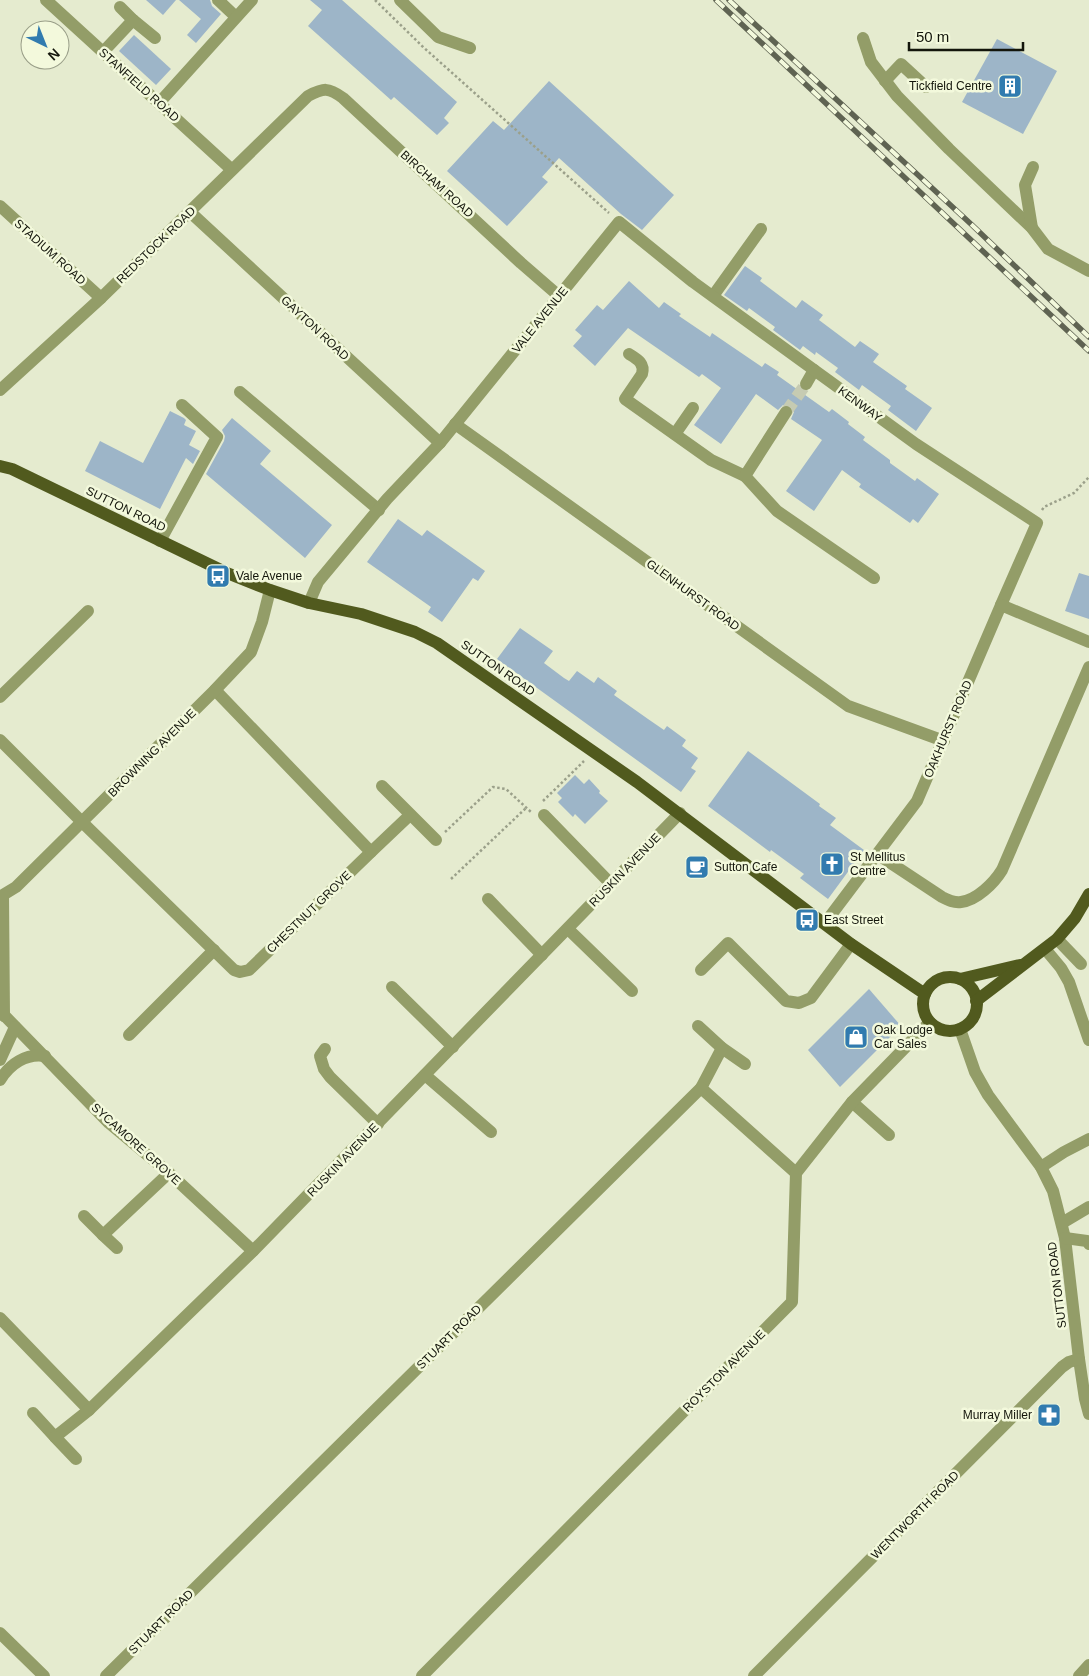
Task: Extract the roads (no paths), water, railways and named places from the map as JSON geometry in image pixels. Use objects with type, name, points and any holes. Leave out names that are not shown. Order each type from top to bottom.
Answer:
[{"type":"main road","name":"SUTTON ROAD","points":[[0,466],[227,573],[270,590],[361,614],[415,632],[437,643],[594,751],[680,813],[851,944],[925,994]]},
{"type":"main road","points":[[976,1001],[1046,950],[1074,918],[1089,894]]},
{"type":"main road","points":[[960,979],[968,984],[974,992],[976,1010],[973,1018],[960,1029],[944,1030],[936,1027],[930,1022],[923,1008],[925,994],[939,980],[960,979],[1027,963]]},
{"type":"street","name":"STANFIELD ROAD","points":[[46,0],[231,169]]},
{"type":"street","points":[[218,0],[236,17]]},
{"type":"street","points":[[159,103],[252,0]]},
{"type":"street","points":[[400,0],[438,37],[470,48]]},
{"type":"street","points":[[120,7],[155,38]]},
{"type":"street","points":[[103,52],[133,20]]},
{"type":"street","points":[[863,38],[871,62],[897,96],[949,149],[1032,228],[1048,249],[1089,271]]},
{"type":"street","points":[[885,81],[901,64],[926,87]]},
{"type":"street","name":"BIRCHAM ROAD","points":[[308,96],[320,90],[332,91],[343,98],[560,296]]},
{"type":"street","name":"REDSTOCK ROAD","points":[[0,390],[101,298],[190,212],[231,169],[308,96]]},
{"type":"street","points":[[1032,167],[1025,186],[1032,228]]},
{"type":"street","name":"STADIUM ROAD","points":[[0,206],[101,298]]},
{"type":"street","name":"GAYTON ROAD","points":[[190,212],[440,444]]},
{"type":"street","name":"VALE AVENUE","points":[[310,602],[318,582],[379,510],[440,444],[619,222]]},
{"type":"street","name":"KENWAY","points":[[619,222],[693,282],[916,444],[1037,523],[1001,605]]},
{"type":"street","points":[[713,296],[761,229]]},
{"type":"street","points":[[628,354],[639,360],[643,369],[642,374],[624,399],[711,460],[745,476],[777,511],[874,578]]},
{"type":"street","points":[[806,384],[814,370]]},
{"type":"street","points":[[240,392],[379,510]]},
{"type":"street","points":[[160,540],[216,436],[182,405]]},
{"type":"street","points":[[675,434],[693,408]]},
{"type":"street","points":[[745,476],[786,412]]},
{"type":"street","name":"GLENHURST ROAD","points":[[455,424],[848,706],[944,741]]},
{"type":"street","name":"BROWNING AVENUE","points":[[2,1014],[2,896],[16,887],[251,652],[262,622],[270,590]]},
{"type":"street","points":[[1001,605],[1089,642]]},
{"type":"street","name":"OAKHURST ROAD","points":[[825,923],[917,801],[1001,605]]},
{"type":"street","points":[[0,697],[88,611]]},
{"type":"street","points":[[877,854],[952,902],[969,900],[995,880],[1002,870],[1089,667]]},
{"type":"street","points":[[215,690],[372,852]]},
{"type":"street","name":"CHESTNUT GROVE","points":[[0,740],[234,970],[240,972],[249,970],[410,815]]},
{"type":"street","points":[[382,786],[436,840]]},
{"type":"street","points":[[538,811],[611,884]]},
{"type":"street","name":"RUSKIN AVENUE","points":[[54,1437],[89,1410],[253,1251],[680,813]]},
{"type":"street","points":[[488,899],[542,955]]},
{"type":"street","points":[[568,929],[632,991]]},
{"type":"street","points":[[1057,939],[1081,964]]},
{"type":"street","points":[[701,970],[728,943],[786,1001],[799,1003],[811,998],[851,944]]},
{"type":"street","points":[[129,1034],[214,950]]},
{"type":"street","points":[[1046,950],[1061,968],[1069,982],[1089,1040]]},
{"type":"street","points":[[392,987],[453,1047]]},
{"type":"street","name":"SYCAMORE GROVE","points":[[2,1014],[109,1123],[169,1173],[253,1251]]},
{"type":"street","points":[[701,1088],[796,1173],[852,1102],[930,1022]]},
{"type":"street","points":[[698,1026],[722,1048],[745,1064]]},
{"type":"street","points":[[0,1060],[15,1027]]},
{"type":"street","name":"SUTTON ROAD","points":[[960,1029],[975,1072],[988,1095],[1041,1167],[1052,1191],[1065,1238],[1079,1359],[1089,1414]]},
{"type":"street","name":"STUART ROAD","points":[[106,1676],[701,1088],[722,1048]]},
{"type":"street","points":[[325,1049],[320,1056],[324,1069],[378,1124]]},
{"type":"street","points":[[0,1080],[5,1072],[17,1062],[34,1054],[45,1056]]},
{"type":"street","points":[[425,1075],[491,1132]]},
{"type":"street","points":[[852,1102],[889,1134]]},
{"type":"street","points":[[1041,1167],[1089,1139]]},
{"type":"street","points":[[103,1235],[169,1173]]},
{"type":"street","name":"ROYSTON AVENUE","points":[[422,1676],[792,1302],[796,1173]]},
{"type":"street","points":[[1062,1223],[1089,1207]]},
{"type":"street","points":[[84,1216],[117,1248]]},
{"type":"street","points":[[1065,1238],[1087,1241],[1089,1244]]},
{"type":"street","points":[[0,1318],[89,1410]]},
{"type":"street","name":"WENTWORTH ROAD","points":[[754,1676],[1062,1367],[1069,1362],[1079,1359]]},
{"type":"street","points":[[33,1413],[76,1459]]},
{"type":"street","points":[[0,1633],[44,1676]]},
{"type":"street","points":[[1079,1676],[1089,1665]]},
{"type":"tunnel","points":[[786,412],[806,384]]},
{"type":"railway","points":[[716,0],[1089,351]]},
{"type":"railway","points":[[729,0],[972,225],[1089,337]]},
{"type":"place","name":"Tickfield Centre","points":[[1010,86]]},
{"type":"place","name":"Vale Avenue","points":[[218,576]]},
{"type":"place","name":"St Mellitus Centre","points":[[832,864]]},
{"type":"place","name":"Sutton Cafe","points":[[697,867]]},
{"type":"place","name":"East Street","points":[[807,920]]},
{"type":"place","name":"Oak Lodge Car Sales","points":[[856,1037]]},
{"type":"place","name":"Murray Miller","points":[[1049,1415]]}]
